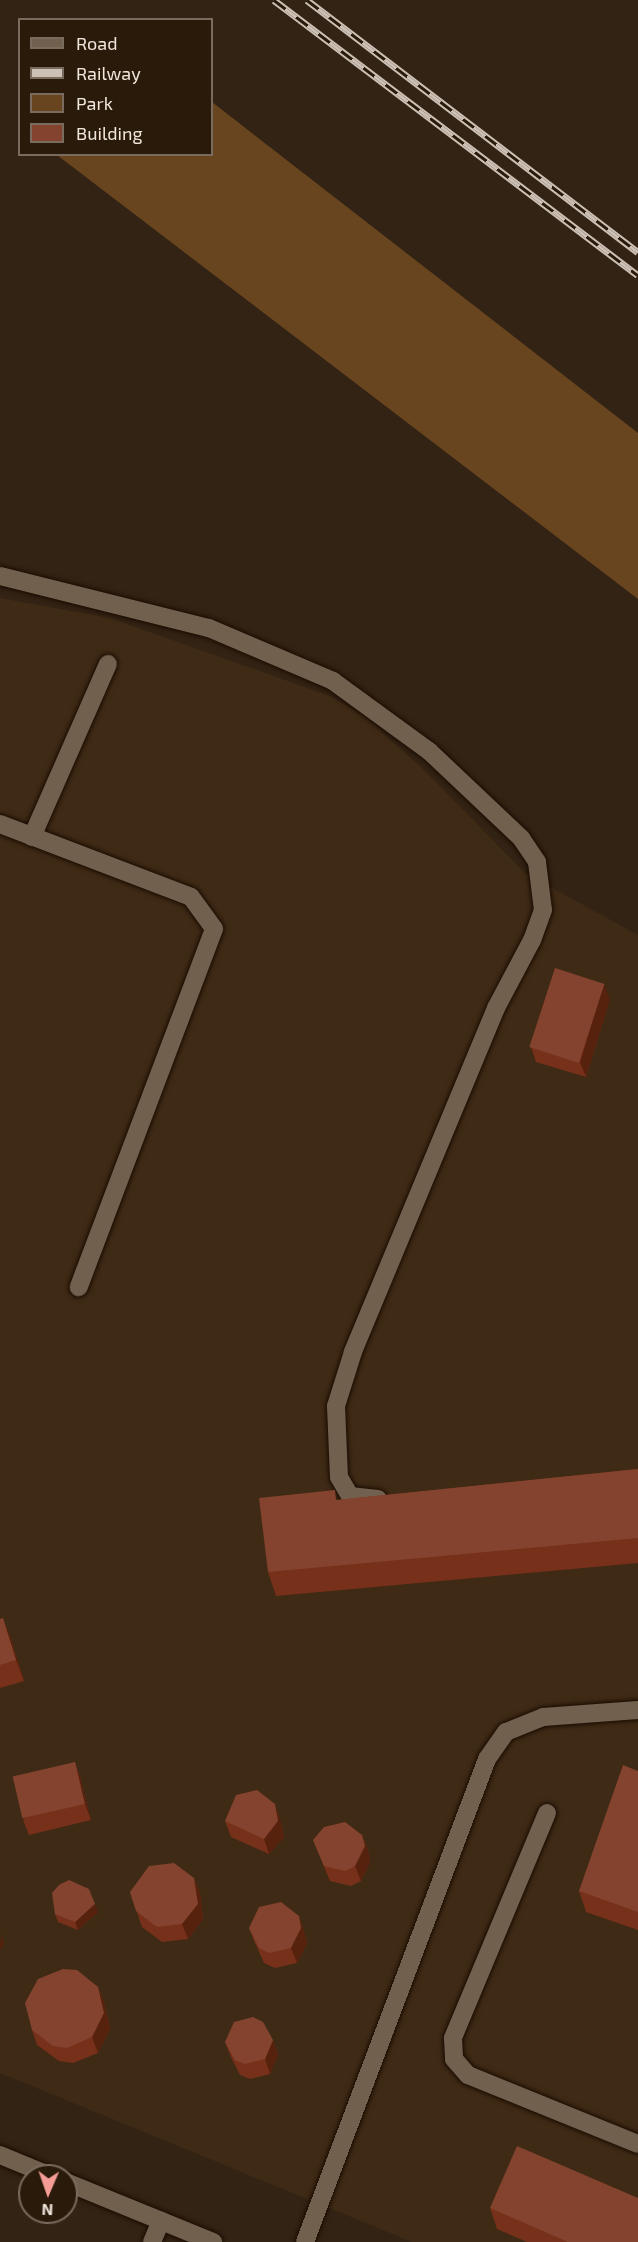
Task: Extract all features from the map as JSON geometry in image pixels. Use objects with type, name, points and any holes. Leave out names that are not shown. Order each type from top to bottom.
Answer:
[{"type":"street","points":[[0,576],[209,628],[333,681],[429,751],[521,838],[537,862],[544,883],[543,910],[532,940],[496,1008],[353,1352],[336,1406],[339,1477],[350,1496],[361,1501],[395,1497]]},
{"type":"street","points":[[33,837],[108,664]]},
{"type":"street","points":[[0,824],[191,897],[214,929],[79,1287]]},
{"type":"street","points":[[304,2242],[487,1759],[506,1732],[543,1717],[638,1710]]},
{"type":"street","points":[[547,1813],[453,2038],[454,2059],[468,2075],[638,2144]]},
{"type":"street","points":[[0,2155],[22,2164]]},
{"type":"street","points":[[78,2187],[213,2242]]},
{"type":"street","points":[[153,2242],[161,2221]]},
{"type":"shaded area","points":[[0,598],[110,618],[330,696],[364,716],[422,768],[525,873],[638,935],[638,2242],[412,2242],[0,2073]]},
{"type":"green space","points":[[213,103],[638,433],[638,599],[58,156],[213,156]]},
{"type":"building","points":[[555,968],[604,984],[579,1063],[529,1047]]},
{"type":"building","points":[[638,1469],[638,1538],[268,1572],[259,1498],[335,1490],[336,1500]]},
{"type":"building","points":[[3,1618],[16,1660],[0,1665],[0,1619]]},
{"type":"building","points":[[75,1762],[85,1804],[22,1818],[13,1776]]},
{"type":"building","points":[[623,1765],[638,1771],[638,1912],[579,1891]]},
{"type":"building","points":[[257,1790],[275,1804],[278,1821],[264,1839],[225,1821],[236,1795]]},
{"type":"building","points":[[345,1822],[362,1835],[365,1846],[355,1866],[345,1871],[324,1866],[313,1840],[324,1827]]},
{"type":"building","points":[[174,1863],[194,1878],[198,1904],[182,1924],[157,1927],[136,1911],[130,1892],[149,1866]]},
{"type":"building","points":[[69,1880],[89,1889],[95,1904],[75,1922],[55,1914],[52,1893],[59,1885]]},
{"type":"building","points":[[281,1902],[299,1916],[301,1928],[291,1948],[269,1953],[259,1948],[249,1928],[259,1907]]},
{"type":"building","points":[[63,1969],[77,1970],[98,1987],[104,2013],[92,2037],[67,2048],[53,2046],[32,2030],[25,2003],[38,1979]]},
{"type":"building","points":[[253,2017],[263,2022],[273,2040],[265,2059],[245,2064],[235,2060],[225,2042],[234,2022]]},
{"type":"building","points":[[517,2146],[638,2198],[638,2242],[568,2242],[490,2208]]},
{"type":"railway","points":[[274,0],[638,275]]},
{"type":"railway","points":[[307,0],[638,252]]}]
